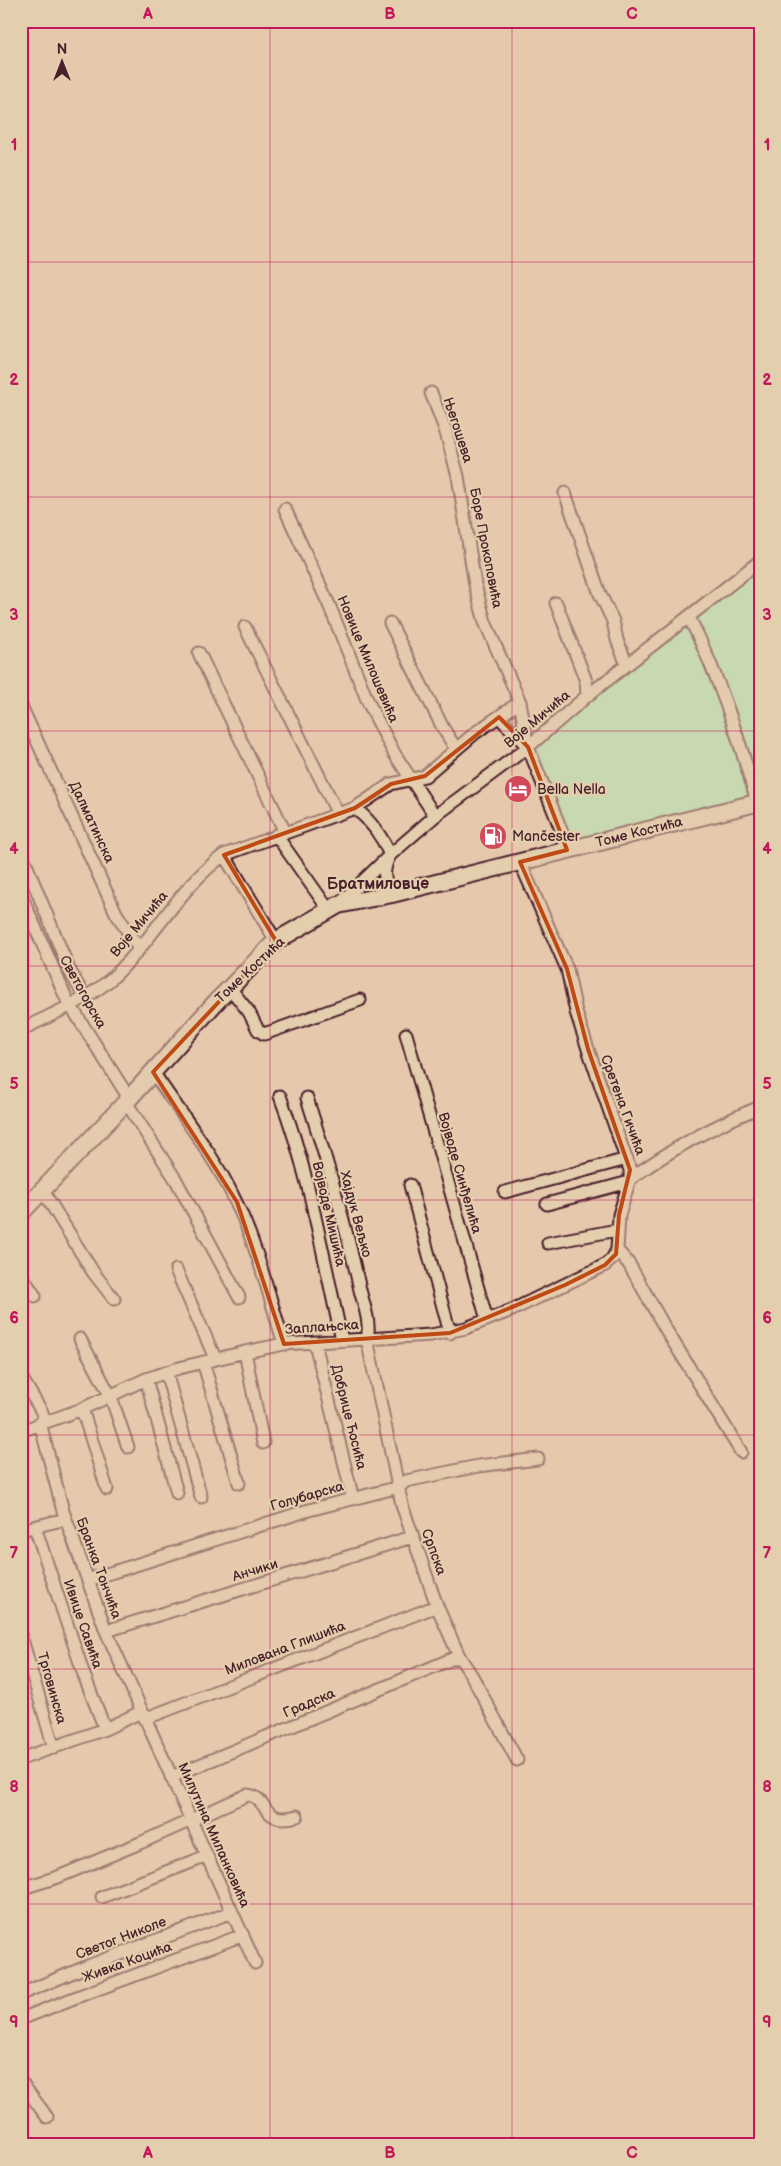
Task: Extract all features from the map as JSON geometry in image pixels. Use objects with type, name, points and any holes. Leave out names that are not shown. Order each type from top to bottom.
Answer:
[{"type":"street","name":"Његошева","points":[[431,393],[458,476]]},
{"type":"street","name":"Боре Прокоповића","points":[[458,476],[474,585],[485,622],[520,702],[528,747],[560,827],[567,850]]},
{"type":"street","points":[[565,492],[600,594],[613,621],[617,640],[627,665]]},
{"type":"street","name":"Новице Милошевића","points":[[285,509],[330,607],[368,702],[394,753],[435,816]]},
{"type":"street","name":"Воје Мичића","points":[[333,908],[435,816],[528,747],[587,696],[760,561]]},
{"type":"street","points":[[556,603],[586,681],[587,696]]},
{"type":"street","points":[[688,617],[706,652],[732,716],[758,802]]},
{"type":"street","points":[[390,623],[443,728],[456,749]]},
{"type":"street","points":[[245,627],[338,814]]},
{"type":"street","points":[[199,653],[281,834],[333,908]]},
{"type":"street","name":"Воје Мичића","points":[[22,1028],[71,1006],[112,978],[139,949],[188,888],[224,855],[355,808],[391,784],[425,776],[475,733],[520,702]]},
{"type":"street","name":"Далматинска","points":[[21,706],[88,847],[116,913],[139,949]]},
{"type":"street","points":[[499,717],[528,747]]},
{"type":"street","name":"Томе Костића","points":[[21,1213],[128,1100],[229,987],[276,942],[333,908],[758,802]]},
{"type":"street","points":[[355,808],[370,821],[385,843],[390,855],[384,867],[384,878],[392,894]]},
{"type":"street","points":[[21,852],[69,968],[85,998]]},
{"type":"street","points":[[224,855],[276,942]]},
{"type":"street","name":"Сретена Гичића","points":[[520,862],[568,969],[576,1012],[627,1159],[629,1180],[619,1215],[617,1250]]},
{"type":"street","name":"Светогорска","points":[[21,895],[56,978],[71,1006],[176,1180],[239,1297]]},
{"type":"street","points":[[229,987],[249,1012],[258,1030],[264,1034],[360,1000]]},
{"type":"street","name":"Војводе Синђелића","points":[[406,1034],[487,1320]]},
{"type":"street","points":[[153,1072],[218,1168],[236,1202],[258,1259],[284,1344]]},
{"type":"street","name":"Војводе Мишића","points":[[280,1096],[293,1131],[307,1180],[342,1340]]},
{"type":"street","name":"Хајдук Вељко","points":[[307,1098],[330,1173],[358,1280],[367,1322],[367,1339]]},
{"type":"street","points":[[547,1204],[629,1180],[683,1143],[725,1122],[760,1108]]},
{"type":"street","points":[[505,1192],[627,1159]]},
{"type":"street","points":[[410,1185],[450,1332]]},
{"type":"street","points":[[43,1191],[93,1272],[114,1299]]},
{"type":"street","points":[[548,1243],[617,1230]]},
{"type":"street","points":[[617,1250],[629,1264],[665,1328],[741,1452]]},
{"type":"street","name":"Заплањска","points":[[21,1430],[82,1409],[146,1379],[216,1358],[284,1344],[431,1336],[450,1332],[487,1320],[605,1265],[612,1259],[617,1250]]},
{"type":"street","points":[[176,1270],[216,1358]]},
{"type":"street","points":[[21,1275],[35,1296]]},
{"type":"street","points":[[80,1339],[111,1396],[128,1447]]},
{"type":"street","name":"Српска","points":[[367,1339],[402,1505],[412,1537],[437,1606],[459,1656],[472,1676],[517,1760]]},
{"type":"street","name":"Добрице Ћосића","points":[[315,1343],[353,1499]]},
{"type":"street","points":[[245,1352],[264,1443]]},
{"type":"street","points":[[203,1362],[239,1483]]},
{"type":"street","points":[[166,1372],[201,1497]]},
{"type":"street","name":"Бранка Тончића","points":[[21,1377],[42,1412],[42,1422],[66,1519],[106,1631],[143,1715]]},
{"type":"street","points":[[146,1379],[177,1493]]},
{"type":"street","points":[[82,1409],[107,1489]]},
{"type":"street","name":"Голубарска","points":[[88,1580],[300,1513],[399,1487],[406,1481],[478,1466],[538,1459]]},
{"type":"street","points":[[21,1530],[66,1519]]},
{"type":"street","name":"Ивице Савића","points":[[35,1527],[77,1656],[104,1729]]},
{"type":"street","name":"Анчики","points":[[106,1631],[412,1537]]},
{"type":"street","name":"Милована Глишића","points":[[21,1759],[437,1606]]},
{"type":"street","name":"Трговинска","points":[[21,1636],[54,1748]]},
{"type":"street","name":"Градска","points":[[172,1777],[459,1656]]},
{"type":"street","name":"Милутина Миланковића","points":[[143,1715],[255,1963]]},
{"type":"street","points":[[21,1876],[29,1886],[58,1877],[140,1843],[247,1794],[252,1795],[276,1818],[283,1819],[298,1816]]},
{"type":"street","points":[[102,1897],[207,1856]]},
{"type":"street","name":"Светог Николе","points":[[22,1991],[232,1912]]},
{"type":"street","name":"Живка Коцића","points":[[21,2019],[243,1935]]},
{"type":"street","points":[[21,2082],[46,2117]]},
{"type":"highlighted area","points":[[499,717],[528,747],[567,850],[520,862],[567,969],[588,1049],[630,1170],[619,1215],[616,1254],[605,1265],[565,1285],[450,1333],[284,1344],[237,1202],[153,1072],[276,941],[224,855],[355,808],[391,784],[425,776]]},
{"type":"green space","points":[[760,561],[760,802],[567,850],[528,747]]},
{"type":"place","name":"Bella Nella","points":[[518,789]]},
{"type":"place","name":"Mančester","points":[[493,836]]},
{"type":"district","name":"Братмиловце","points":[[378,884]]}]
